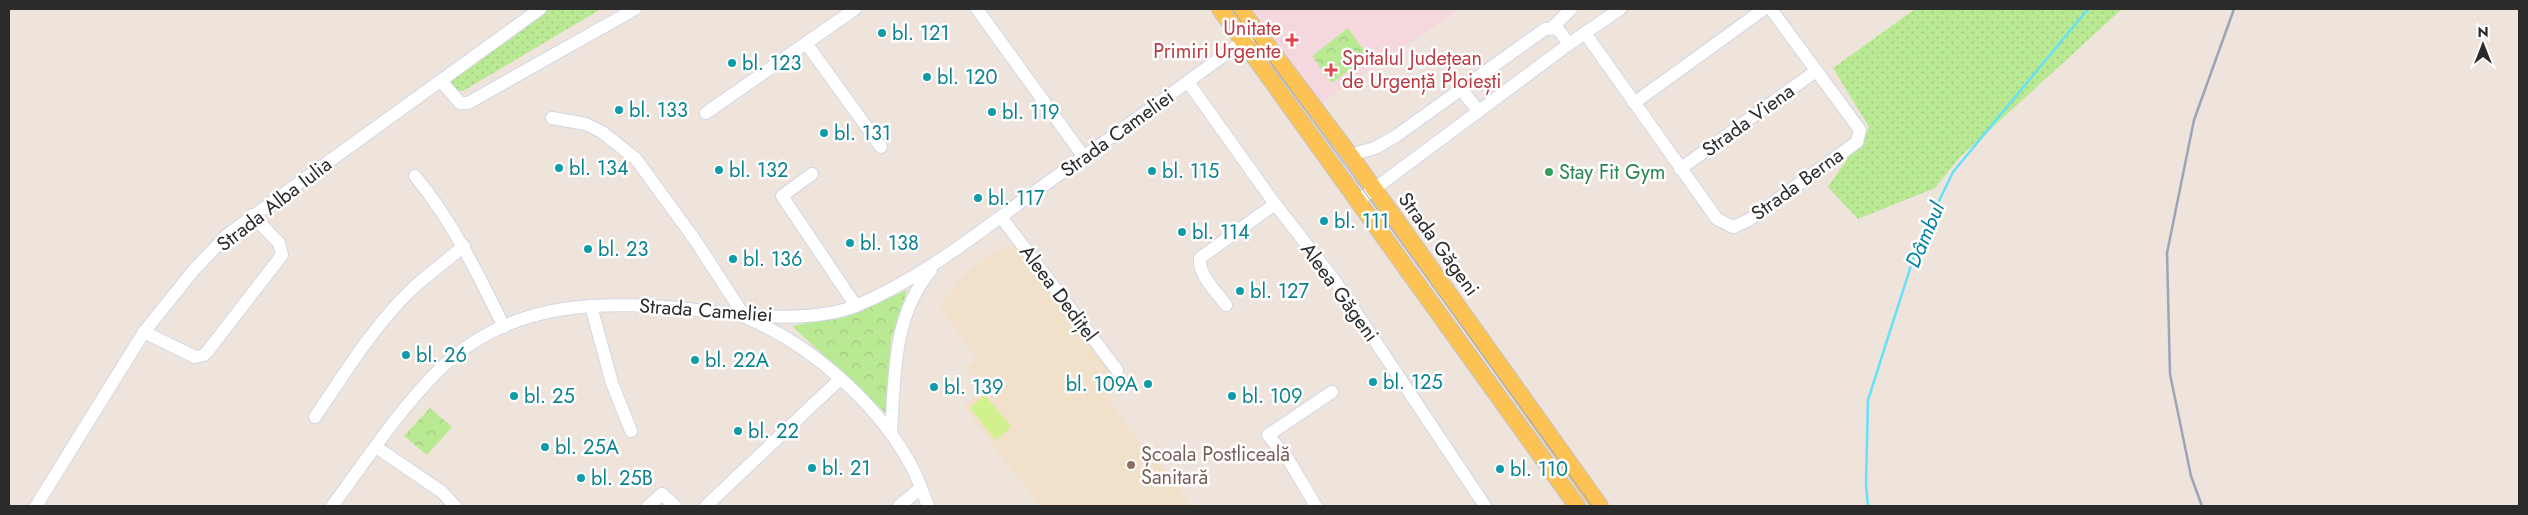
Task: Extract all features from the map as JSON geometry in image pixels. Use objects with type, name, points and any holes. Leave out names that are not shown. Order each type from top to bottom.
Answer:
[{"type":"main road","name":"Strada Găgeni","points":[[1220,9],[1250,37],[1350,155],[1600,506]]},
{"type":"main road","name":"Strada Găgeni","points":[[1240,9],[1250,37],[1358,201],[1577,506]]},
{"type":"street","name":"Strada Alba Iulia","points":[[36,506],[144,332],[193,271],[228,235],[540,9]]},
{"type":"street","points":[[441,81],[460,103],[468,103],[635,9]]},
{"type":"street","points":[[706,113],[855,9]]},
{"type":"street","points":[[977,9],[1084,157]]},
{"type":"street","points":[[1350,155],[1375,148],[1396,136],[1544,29],[1553,27],[1571,9]]},
{"type":"street","points":[[1358,201],[1569,44],[1620,9]]},
{"type":"street","points":[[1634,103],[1764,9]]},
{"type":"street","points":[[1771,9],[1816,71]]},
{"type":"street","points":[[1553,27],[1557,28],[1569,44]]},
{"type":"street","points":[[1585,33],[1680,169]]},
{"type":"street","name":"Strada Cameliei","points":[[332,506],[422,387],[462,351],[504,327],[555,309],[591,306],[666,307],[745,317],[810,314],[856,306],[936,264],[1250,37]]},
{"type":"street","points":[[806,43],[881,146]]},
{"type":"street","name":"Strada Berna","points":[[1680,169],[1718,220],[1726,225],[1733,226],[1749,220],[1857,142],[1860,130],[1816,71]]},
{"type":"street","name":"Strada Viena","points":[[1680,169],[1816,71]]},
{"type":"street","name":"Aleea Găgeni","points":[[1188,82],[1274,204],[1335,281],[1486,506]]},
{"type":"street","points":[[1462,90],[1478,112]]},
{"type":"street","points":[[552,118],[571,120],[594,128],[613,140],[636,159],[694,240],[745,317],[775,329],[804,349],[840,379],[863,402],[890,433],[909,461],[928,506]]},
{"type":"street","points":[[812,174],[782,196],[856,306]]},
{"type":"street","points":[[415,176],[440,206],[464,246],[504,327]]},
{"type":"street","points":[[1226,305],[1204,275],[1199,265],[1200,258],[1274,204]]},
{"type":"street","points":[[144,332],[195,357],[204,355],[207,352],[282,255],[279,244],[252,216]]},
{"type":"street","name":"Aleea Dedițel","points":[[1001,216],[1117,370]]},
{"type":"street","points":[[315,417],[367,341],[384,321],[412,289],[464,246]]},
{"type":"street","points":[[890,433],[900,333],[916,290],[936,264]]},
{"type":"street","points":[[591,306],[612,383],[632,431]]},
{"type":"street","points":[[706,506],[840,379]]},
{"type":"street","points":[[1316,506],[1288,459],[1268,435],[1332,392]]},
{"type":"street","points":[[376,447],[442,492],[455,506]]},
{"type":"street","points":[[899,506],[921,488]]},
{"type":"street","points":[[648,506],[662,494],[675,506]]},
{"type":"shaded area","name":"Spitalul Județean de Urgență Ploiești","points":[[1248,9],[1460,9],[1317,106]]},
{"type":"shaded area","points":[[1015,243],[1111,373],[1110,403],[1148,453],[1152,452],[1191,506],[1040,506],[963,406],[984,389],[966,368],[976,359],[940,307],[963,276],[984,259]]},
{"type":"green space","points":[[534,9],[601,9],[463,91],[457,91],[446,77]]},
{"type":"green space","points":[[1915,9],[2122,9],[1959,158],[1935,188],[1858,219],[1828,187],[1869,127],[1833,68]]},
{"type":"green space","points":[[1348,28],[1368,56],[1332,83],[1312,56]]},
{"type":"green space","points":[[907,290],[891,339],[887,414],[792,326],[857,313]]},
{"type":"green space","points":[[985,395],[1011,427],[996,440],[970,408]]},
{"type":"green space","points":[[430,408],[452,427],[427,455],[404,436]]},
{"type":"waterway","name":"Dâmbul","points":[[1868,506],[1866,484],[1868,400],[1917,247],[1953,172],[2088,9]]},
{"type":"tram line","points":[[1232,9],[1592,506]]},
{"type":"railway","points":[[2202,506],[2191,476],[2170,374],[2167,253],[2194,120],[2234,9]]},
{"type":"place","name":"bl. 121","points":[[882,33]]},
{"type":"place","name":"Unitate Primiri Urgente","points":[[1292,40]]},
{"type":"place","name":"bl. 123","points":[[732,63]]},
{"type":"place","name":"Spitalul Județean de Urgență Ploiești","points":[[1331,70]]},
{"type":"place","name":"bl. 120","points":[[927,77]]},
{"type":"place","name":"bl. 133","points":[[619,110]]},
{"type":"place","name":"bl. 119","points":[[992,112]]},
{"type":"place","name":"bl. 131","points":[[824,133]]},
{"type":"place","name":"bl. 134","points":[[559,168]]},
{"type":"place","name":"bl. 132","points":[[719,170]]},
{"type":"place","name":"bl. 115","points":[[1152,171]]},
{"type":"place","name":"Stay Fit Gym","points":[[1549,172]]},
{"type":"place","name":"bl. 117","points":[[978,198]]},
{"type":"place","name":"bl. 111","points":[[1324,221]]},
{"type":"place","name":"bl. 114","points":[[1182,232]]},
{"type":"place","name":"bl. 138","points":[[850,243]]},
{"type":"place","name":"bl. 23","points":[[588,249]]},
{"type":"place","name":"bl. 136","points":[[733,259]]},
{"type":"place","name":"bl. 127","points":[[1240,291]]},
{"type":"place","name":"bl. 26","points":[[406,355]]},
{"type":"place","name":"bl. 22A","points":[[695,360]]},
{"type":"place","name":"bl. 125","points":[[1373,382]]},
{"type":"place","name":"bl. 109A","points":[[1148,384]]},
{"type":"place","name":"bl. 139","points":[[934,387]]},
{"type":"place","name":"bl. 25","points":[[514,396]]},
{"type":"place","name":"bl. 109","points":[[1232,396]]},
{"type":"place","name":"bl. 22","points":[[738,431]]},
{"type":"place","name":"bl. 25A","points":[[545,447]]},
{"type":"place","name":"Școala Postliceală Sanitară","points":[[1131,465]]},
{"type":"place","name":"bl. 21","points":[[812,468]]},
{"type":"place","name":"bl. 110","points":[[1500,469]]},
{"type":"place","name":"bl. 25B","points":[[581,478]]}]
